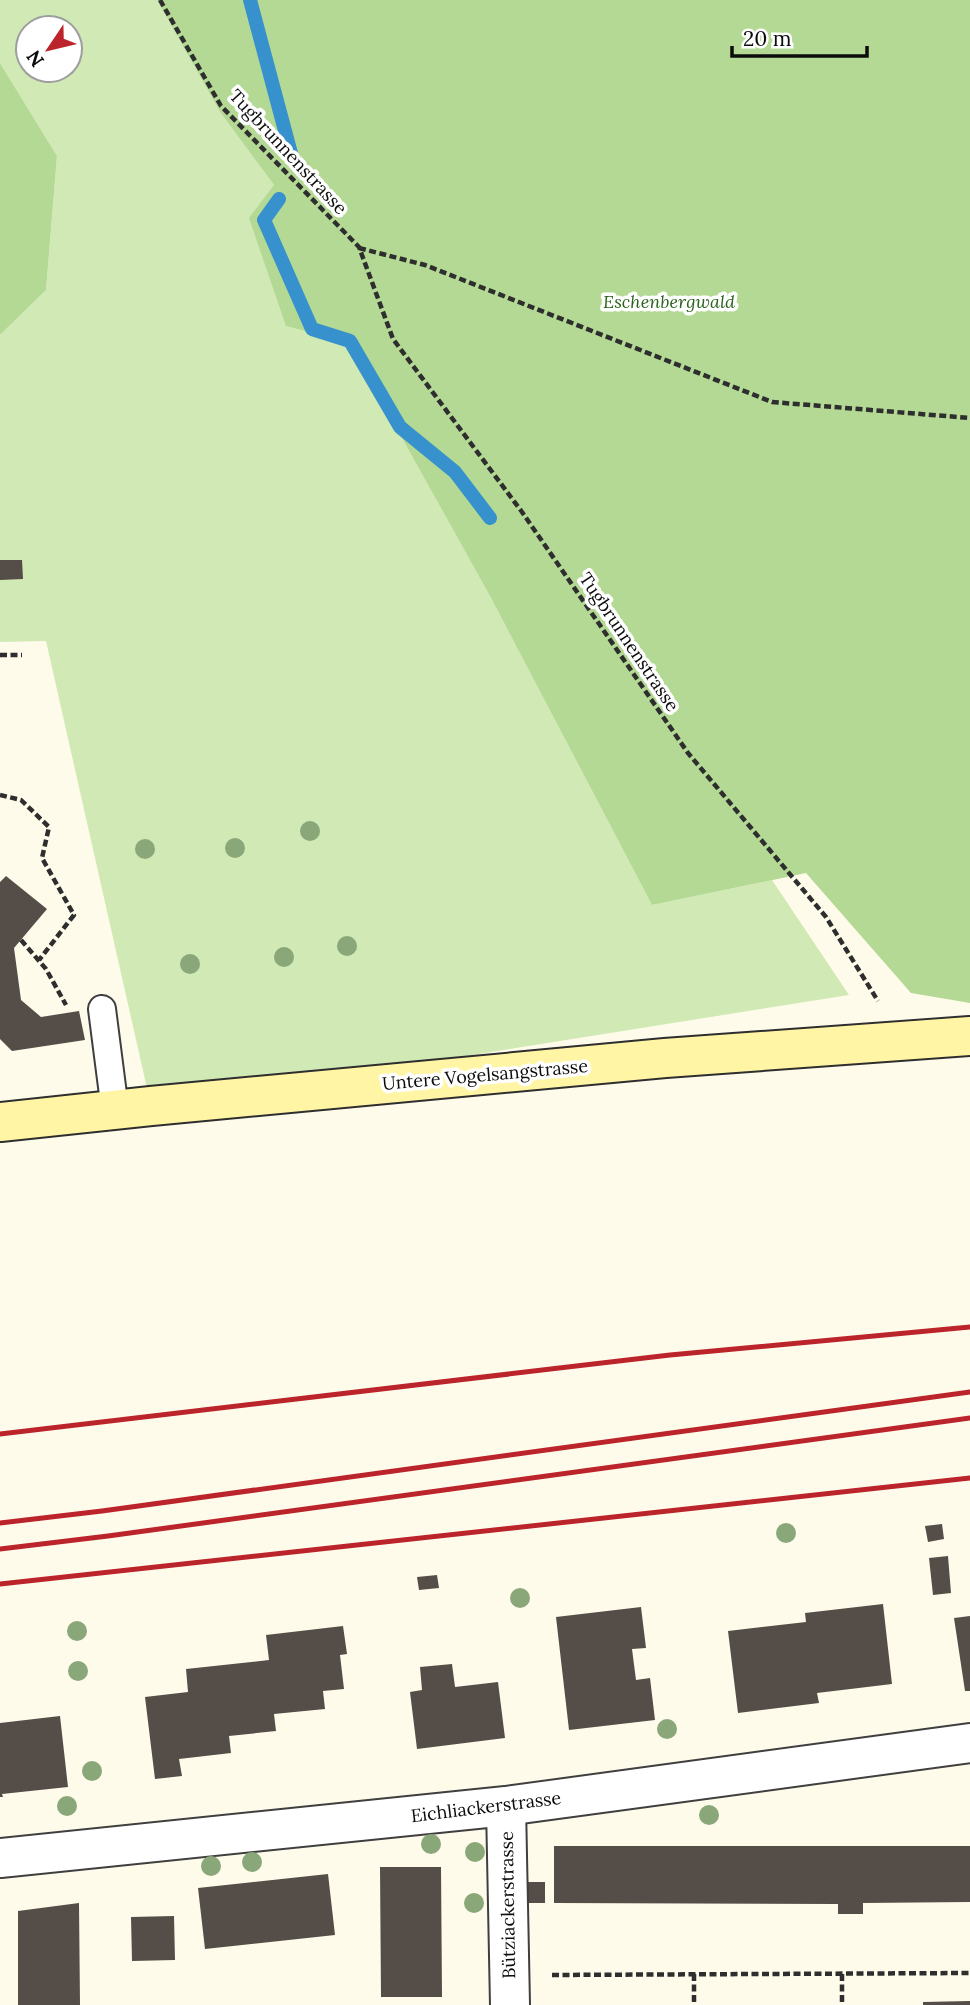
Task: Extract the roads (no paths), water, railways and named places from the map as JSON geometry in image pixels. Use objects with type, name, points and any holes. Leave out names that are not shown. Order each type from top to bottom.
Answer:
[{"type":"main road","name":"Untere Vogelsangstrasse","points":[[0,1122],[665,1058],[970,1036]]},
{"type":"street","name":"Eichliackerstrasse","points":[[0,1858],[506,1806],[970,1743]]},
{"type":"street","name":"Bütziackerstrasse","points":[[506,1806],[510,1990]]},
{"type":"lane","points":[[102,1009],[115,1110]]},
{"type":"waterway","points":[[250,0],[292,157]]},
{"type":"waterway","points":[[279,199],[264,220],[312,329],[350,341],[400,427],[455,472],[490,518]]},
{"type":"railway","points":[[0,1434],[670,1355],[970,1327]]},
{"type":"railway","points":[[0,1523],[970,1392]]},
{"type":"railway","points":[[0,1549],[970,1418]]},
{"type":"railway","points":[[0,1584],[970,1478]]},
{"type":"park label","name":"Eschenbergwald","points":[[669,302]]}]
